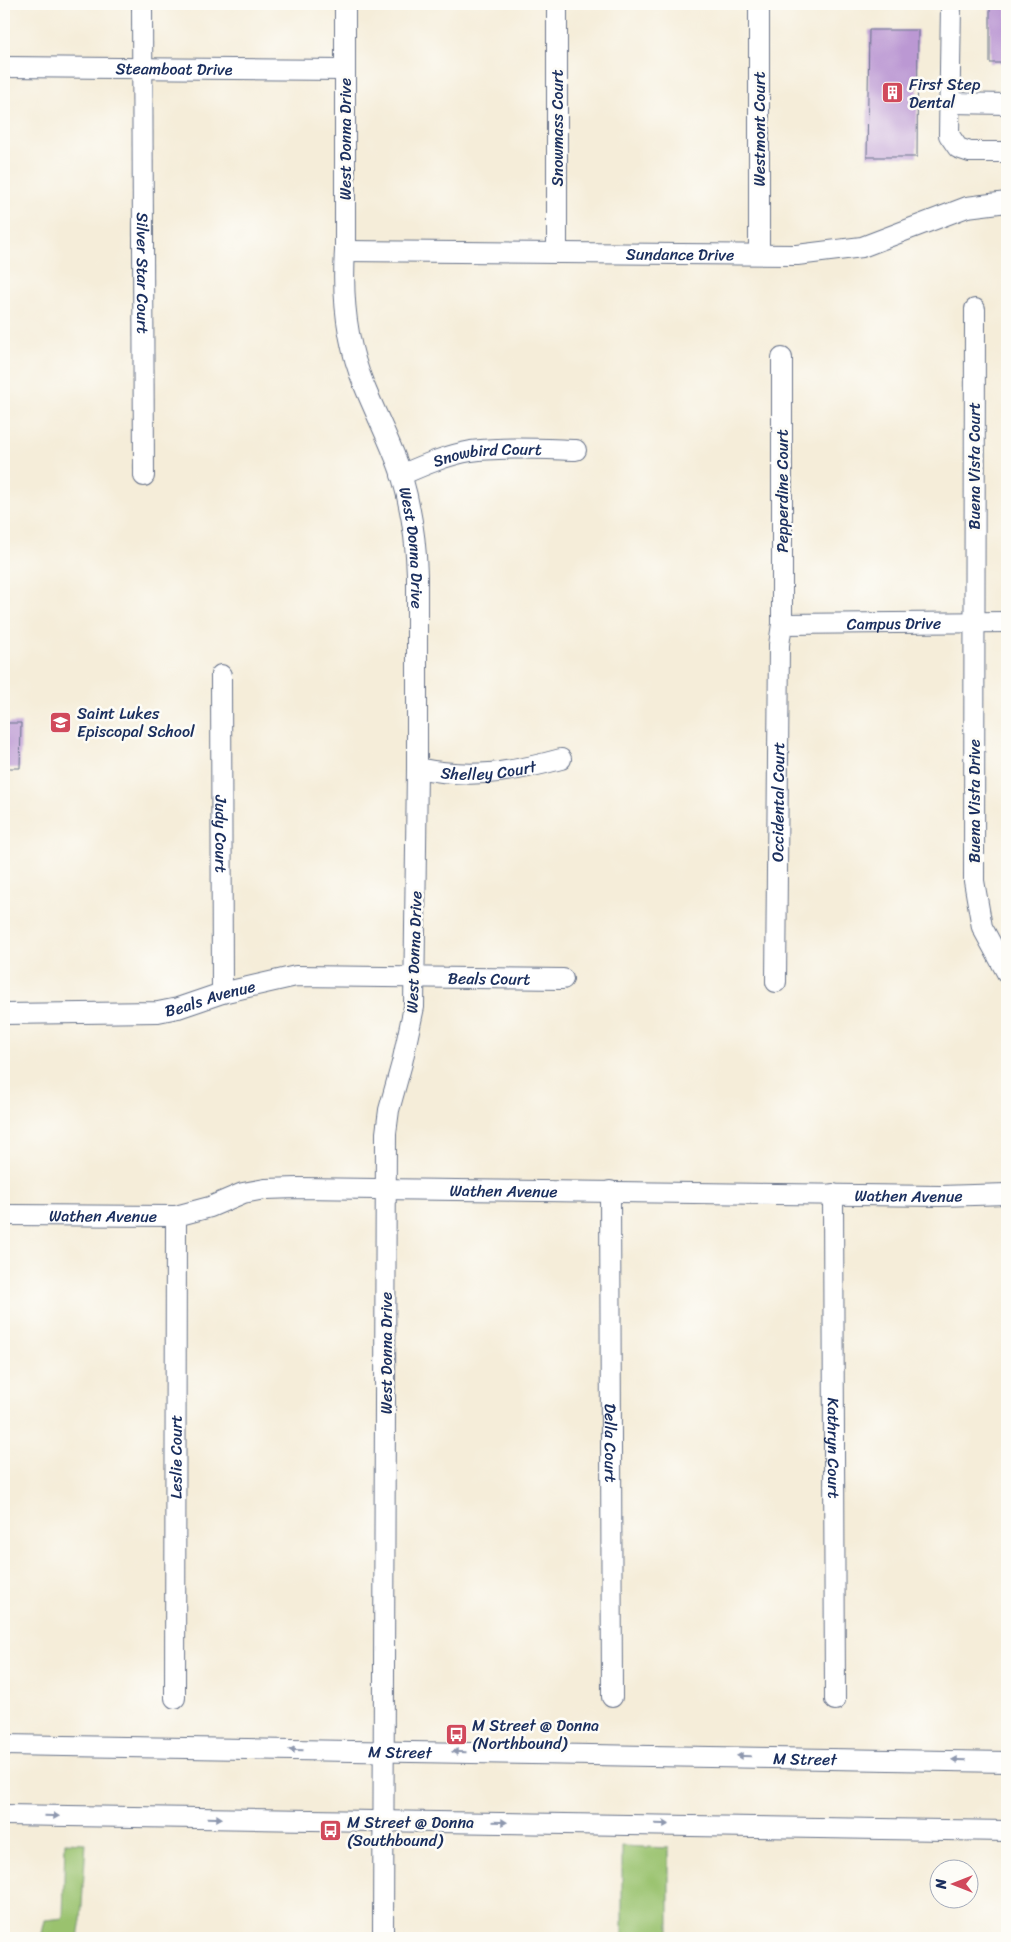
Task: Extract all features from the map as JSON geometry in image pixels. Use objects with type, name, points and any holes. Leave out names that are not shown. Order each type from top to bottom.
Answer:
[{"type":"street","name":"Silver Star Court","points":[[142,4],[144,476]]},
{"type":"street","name":"West Donna Drive","points":[[345,4],[344,278],[346,319],[351,346],[364,385],[377,412],[401,475],[411,513],[416,551],[418,768],[414,1007],[389,1110],[386,1133],[383,1938]]},
{"type":"street","name":"Snowmass Court","points":[[557,4],[557,252]]},
{"type":"street","name":"Westmont Court","points":[[759,4],[759,254]]},
{"type":"street","points":[[951,4],[949,135],[958,148],[970,152],[1007,152]]},
{"type":"street","name":"Steamboat Drive","points":[[4,67],[345,70]]},
{"type":"street","points":[[950,103],[1007,104]]},
{"type":"street","name":"Sundance Drive","points":[[345,251],[797,255],[862,247],[967,207],[1007,202]]},
{"type":"street","name":"Buena Vista Court","points":[[974,309],[974,622]]},
{"type":"street","name":"Pepperdine Court","points":[[782,358],[782,624]]},
{"type":"street","name":"Snowbird Court","points":[[401,475],[424,464],[470,452],[506,448],[576,450]]},
{"type":"street","name":"Buena Vista Drive","points":[[974,622],[974,881],[982,927],[1007,973]]},
{"type":"street","name":"Campus Drive","points":[[782,624],[1007,622]]},
{"type":"street","name":"Occidental Court","points":[[776,982],[779,645],[782,624]]},
{"type":"street","name":"Judy Court","points":[[221,675],[222,993]]},
{"type":"street","name":"Shelley Court","points":[[418,768],[439,772],[484,774],[505,772],[561,759]]},
{"type":"street","name":"Beals Avenue","points":[[4,1014],[158,1012],[222,993],[296,976],[415,978]]},
{"type":"street","name":"Beals Court","points":[[415,978],[563,979]]},
{"type":"street","name":"Wathen Avenue","points":[[4,1215],[176,1216],[210,1208],[243,1193],[265,1189],[386,1188],[940,1196],[1007,1194]]},
{"type":"street","name":"Della Court","points":[[610,1191],[612,1697]]},
{"type":"street","name":"Kathryn Court","points":[[832,1194],[835,1700]]},
{"type":"street","name":"Leslie Court","points":[[175,1698],[176,1216]]},
{"type":"street","name":"M Street","points":[[4,1745],[1007,1762]]},
{"type":"street","points":[[4,1815],[1007,1831]]},
{"type":"green space","points":[[65,1842],[86,1843],[78,1938],[41,1938],[45,1920],[63,1918]]},
{"type":"green space","points":[[622,1846],[669,1848],[669,1938],[622,1938]]},
{"type":"building","points":[[990,4],[1007,4],[1007,63],[990,63]]},
{"type":"building","name":"First Step Dental","points":[[869,30],[918,30],[917,157],[867,157]]},
{"type":"building","points":[[4,723],[21,723],[20,768],[4,768]]},
{"type":"place","name":"First Step Dental","points":[[893,93]]},
{"type":"place","name":"Saint Lukes Episcopal School","points":[[61,722]]},
{"type":"place","name":"M Street @ Donna (Northbound)","points":[[456,1734]]},
{"type":"place","name":"M Street @ Donna (Southbound)","points":[[331,1831]]}]
